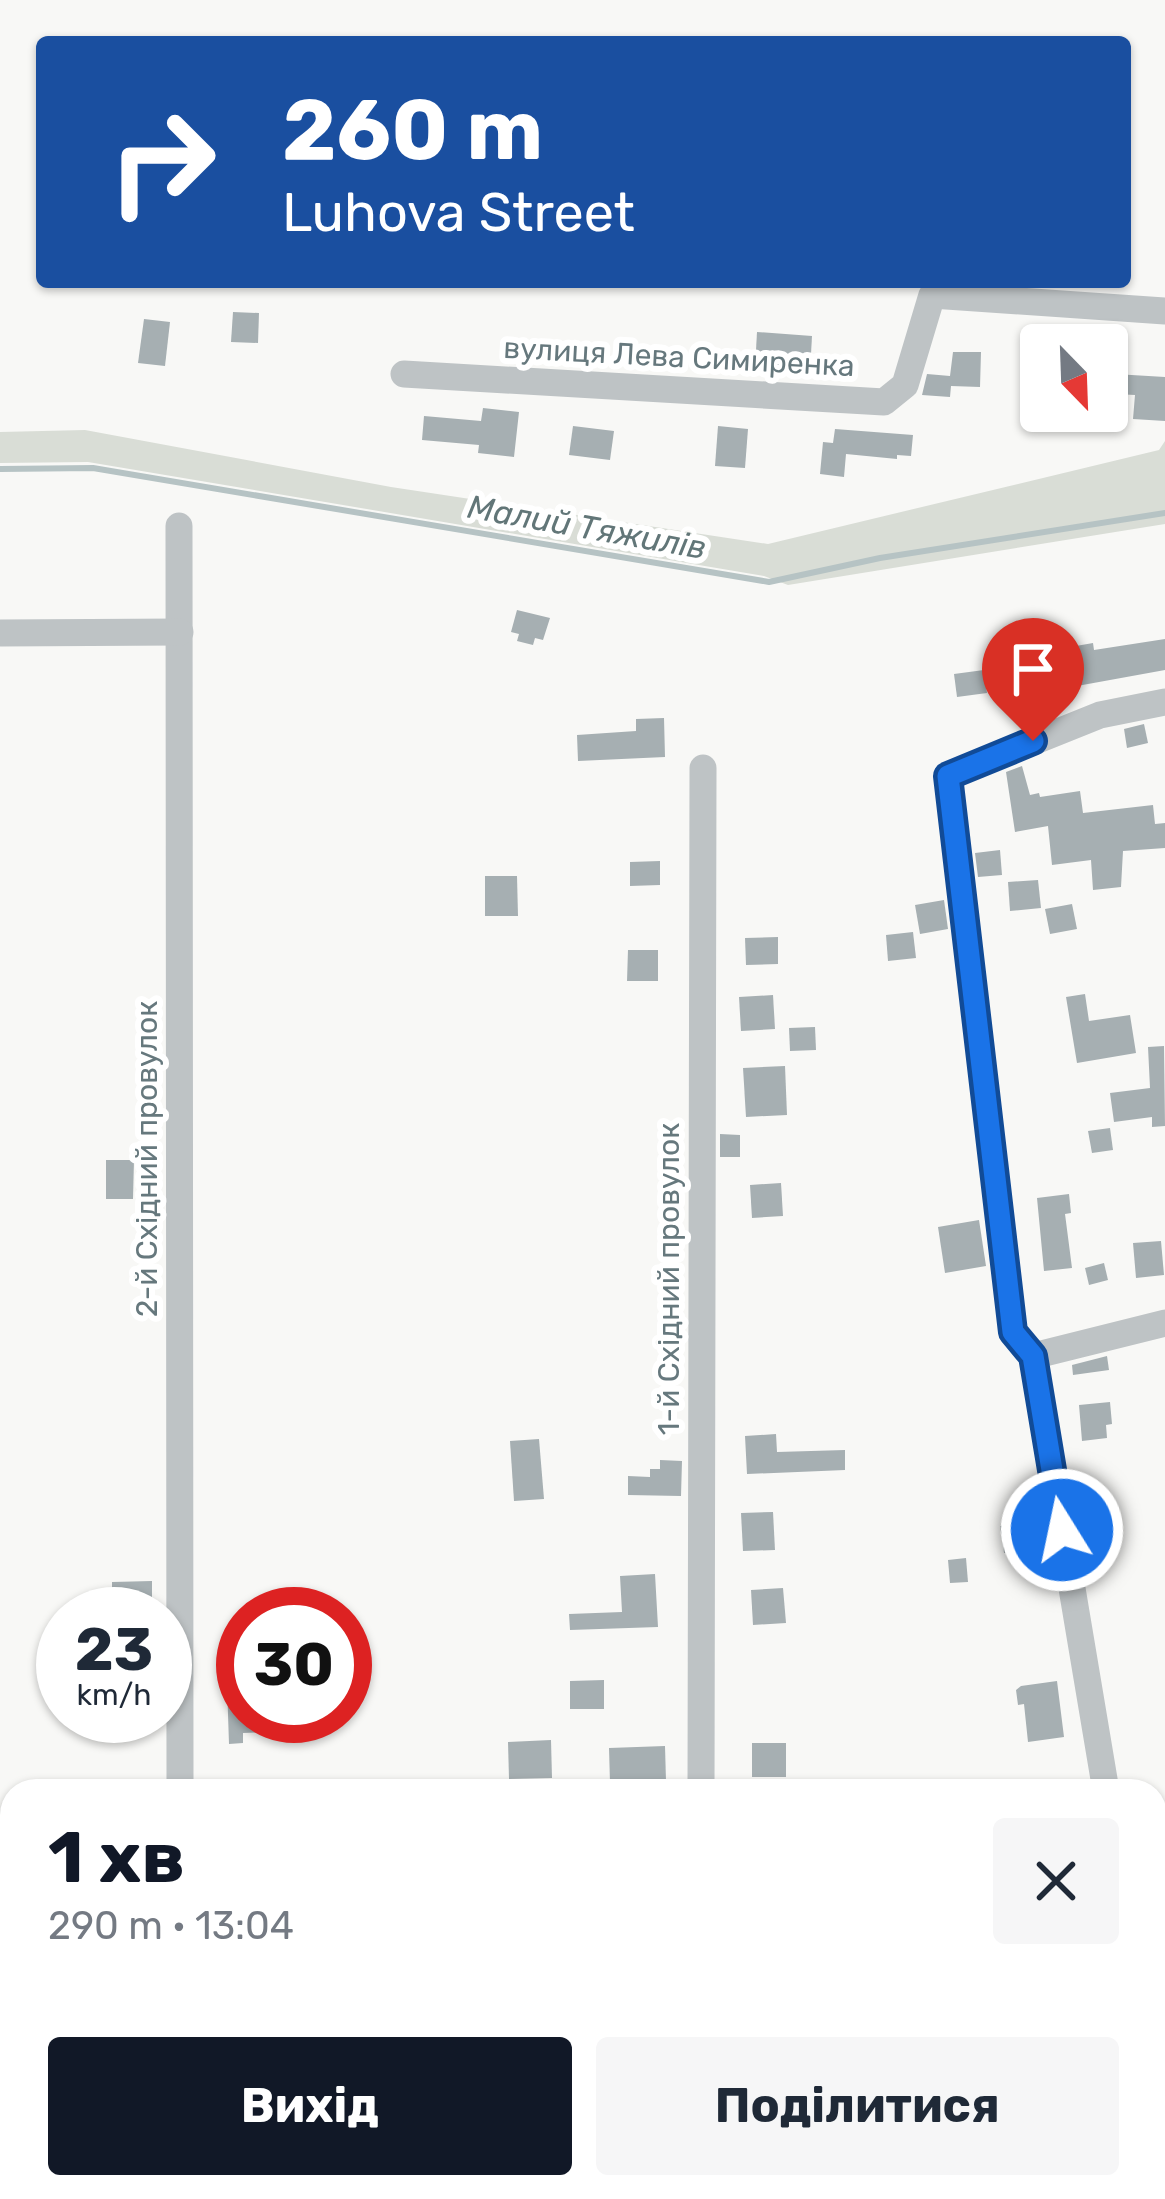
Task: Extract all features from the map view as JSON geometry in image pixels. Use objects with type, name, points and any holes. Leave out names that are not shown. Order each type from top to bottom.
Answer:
[{"type":"street","name":"вулиця Лева Симиренка","points":[[404,374],[884,402],[905,385],[932,295],[1165,311]]},
{"type":"street","name":"2-й Східний провулок","points":[[179,526],[180,1779]]},
{"type":"street","points":[[0,633],[180,632]]},
{"type":"street","points":[[1104,1779],[1033,1356],[1013,1332],[948,776],[1100,715],[1165,702]]},
{"type":"street","name":"1-й Східний провулок","points":[[701,1779],[703,768]]},
{"type":"street","points":[[1033,1356],[1165,1324]]},
{"type":"shaded area","points":[[85,430],[391,487],[768,544],[1159,450],[1165,441],[1165,524],[788,585],[764,576],[88,462],[0,463],[0,432]]},
{"type":"building","points":[[233,312],[259,313],[258,343],[231,342]]},
{"type":"building","points":[[144,319],[170,322],[165,366],[138,363]]},
{"type":"building","points":[[757,332],[812,336],[810,372],[755,368]]},
{"type":"building","points":[[953,352],[981,352],[980,387],[951,386],[950,397],[922,395],[927,374],[950,376]]},
{"type":"building","points":[[1128,375],[1165,377],[1165,421],[1133,419],[1135,395],[1128,395]]},
{"type":"building","points":[[483,408],[519,412],[514,457],[478,453],[479,445],[422,440],[424,416],[481,421]]},
{"type":"building","points":[[573,426],[614,431],[610,460],[569,455]]},
{"type":"building","points":[[718,426],[748,429],[745,468],[715,466]]},
{"type":"building","points":[[835,429],[913,435],[911,456],[846,454],[844,477],[820,474],[823,442],[833,443]]},
{"type":"building","points":[[517,610],[550,618],[543,640],[535,638],[533,645],[517,641],[519,634],[511,632]]},
{"type":"building","points":[[1165,639],[1165,670],[1066,688],[1059,649],[1093,643],[1094,650]]},
{"type":"building","points":[[984,670],[987,693],[957,697],[954,674]]},
{"type":"building","points":[[664,718],[665,757],[578,761],[577,735],[636,731],[636,719]]},
{"type":"building","points":[[1144,724],[1148,743],[1127,748],[1124,729]]},
{"type":"building","points":[[1022,766],[1030,795],[1080,791],[1083,813],[1153,805],[1155,824],[1165,823],[1165,848],[1123,851],[1121,887],[1093,890],[1091,860],[1052,865],[1048,826],[1015,832],[1006,772]]},
{"type":"building","points":[[1000,850],[1002,875],[978,877],[975,853]]},
{"type":"building","points":[[660,861],[660,885],[630,886],[630,862]]},
{"type":"building","points":[[485,876],[517,876],[518,916],[485,916]]},
{"type":"building","points":[[1038,880],[1041,908],[1010,911],[1008,882]]},
{"type":"building","points":[[944,900],[948,929],[920,934],[915,905]]},
{"type":"building","points":[[1072,904],[1077,929],[1050,934],[1045,909]]},
{"type":"building","points":[[913,932],[916,958],[888,961],[886,935]]},
{"type":"building","points":[[778,937],[778,964],[746,965],[745,938]]},
{"type":"building","points":[[628,950],[658,950],[658,981],[627,981]]},
{"type":"building","points":[[1085,994],[1089,1021],[1130,1015],[1136,1053],[1077,1063],[1066,997]]},
{"type":"building","points":[[773,995],[775,1029],[741,1031],[739,997]]},
{"type":"building","points":[[815,1027],[816,1050],[790,1051],[789,1028]]},
{"type":"building","points":[[1164,1046],[1165,1126],[1152,1127],[1152,1117],[1114,1122],[1110,1093],[1150,1088],[1148,1047]]},
{"type":"building","points":[[785,1066],[787,1115],[746,1117],[743,1068]]},
{"type":"building","points":[[1110,1128],[1113,1150],[1092,1153],[1088,1131]]},
{"type":"building","points":[[720,1134],[740,1135],[740,1157],[720,1157]]},
{"type":"building","points":[[106,1160],[134,1160],[133,1199],[106,1199]]},
{"type":"building","points":[[781,1183],[783,1216],[752,1218],[750,1185]]},
{"type":"building","points":[[1069,1194],[1071,1213],[1065,1214],[1072,1268],[1044,1271],[1037,1198]]},
{"type":"building","points":[[979,1220],[986,1266],[945,1273],[938,1227]]},
{"type":"building","points":[[1161,1241],[1164,1275],[1136,1278],[1133,1243]]},
{"type":"building","points":[[1104,1263],[1108,1280],[1089,1285],[1085,1268]]},
{"type":"building","points":[[1107,1356],[1109,1370],[1073,1375],[1072,1365]]},
{"type":"building","points":[[1110,1402],[1112,1424],[1106,1425],[1107,1438],[1082,1441],[1079,1405]]},
{"type":"building","points":[[776,1434],[777,1452],[845,1450],[845,1470],[747,1474],[745,1436]]},
{"type":"building","points":[[539,1439],[544,1499],[514,1501],[510,1441]]},
{"type":"building","points":[[660,1460],[682,1461],[681,1496],[628,1495],[628,1476],[650,1477],[650,1469],[660,1469]]},
{"type":"building","points":[[773,1512],[775,1550],[743,1551],[741,1513]]},
{"type":"building","points":[[1038,1520],[1042,1547],[1004,1553],[1000,1526]]},
{"type":"building","points":[[966,1558],[968,1582],[950,1583],[948,1560]]},
{"type":"building","points":[[655,1574],[658,1627],[570,1630],[569,1614],[622,1612],[620,1576]]},
{"type":"building","points":[[152,1581],[152,1587],[112,1587],[112,1582]]},
{"type":"building","points":[[783,1588],[786,1623],[753,1625],[751,1590]]},
{"type":"building","points":[[604,1680],[604,1709],[570,1709],[570,1681]]},
{"type":"building","points":[[1057,1681],[1064,1737],[1028,1742],[1024,1704],[1018,1705],[1016,1690]]},
{"type":"building","points":[[551,1740],[552,1778],[509,1779],[508,1742]]},
{"type":"building","points":[[752,1743],[786,1743],[786,1777],[752,1777]]},
{"type":"building","points":[[665,1746],[666,1779],[610,1779],[609,1748]]},
{"type":"waterway","name":"Малий Тяжилів","points":[[0,469],[93,468],[769,582],[880,558],[1165,513]]},
{"type":"route","points":[[1033,741],[948,776],[1013,1332],[1033,1356],[1062,1530]]}]
